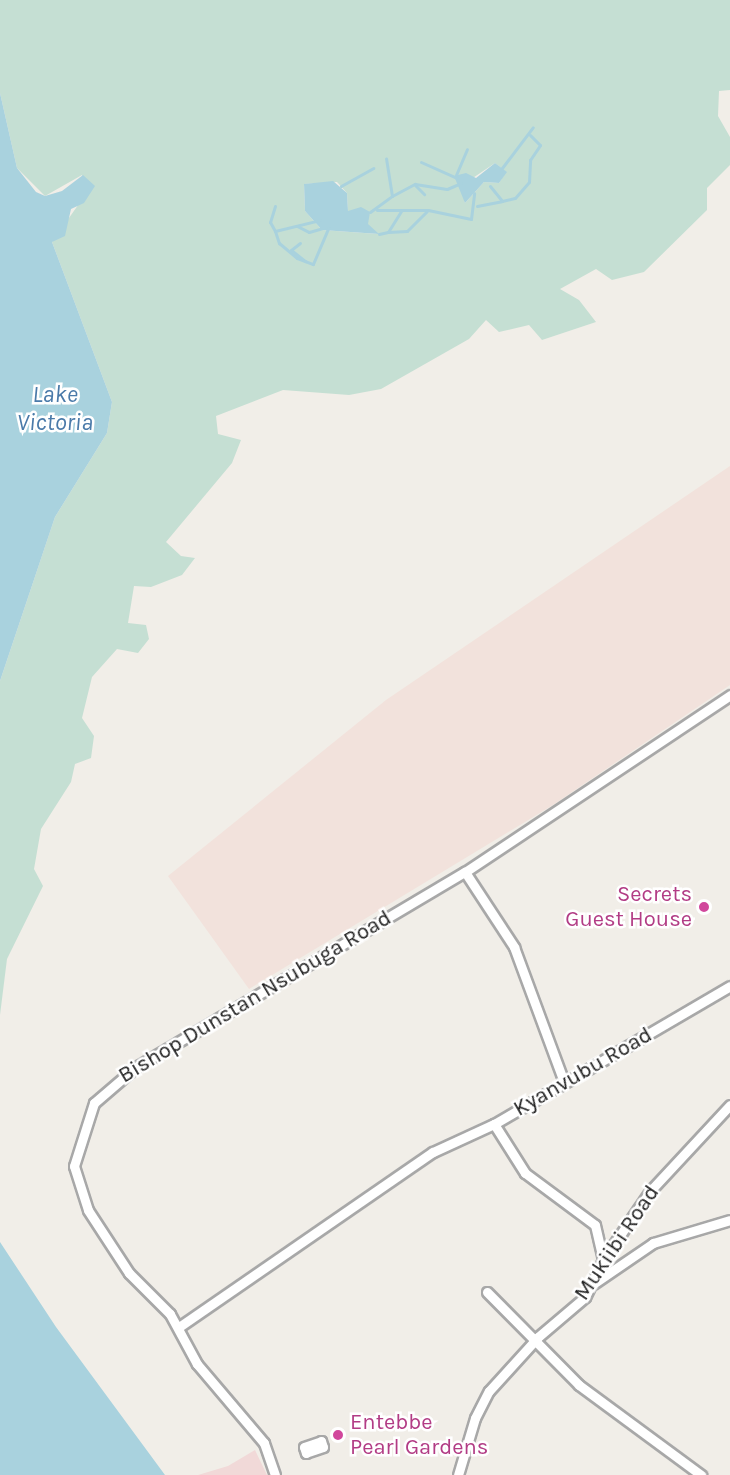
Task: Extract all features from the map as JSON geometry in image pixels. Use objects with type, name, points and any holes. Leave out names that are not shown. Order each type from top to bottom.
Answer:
[{"type":"street","name":"Bishop Dunstan Nsubuga Road","points":[[275,1475],[264,1443],[197,1364],[178,1327],[116,1256],[78,1187],[77,1146],[94,1102],[136,1067],[465,872],[730,695]]},
{"type":"street","points":[[465,872],[514,948],[564,1082]]},
{"type":"street","name":"Kyanvubu Road","points":[[178,1327],[433,1152],[494,1124],[730,986]]},
{"type":"street","name":"Mukiibi Road","points":[[458,1475],[475,1418],[489,1391],[537,1337],[591,1285],[603,1260],[651,1190],[730,1105]]},
{"type":"street","points":[[494,1124],[525,1173],[595,1225],[603,1260]]},
{"type":"street","points":[[591,1285],[653,1243],[730,1220]]},
{"type":"street","points":[[487,1292],[511,1319],[537,1337],[579,1385],[696,1473]]},
{"type":"shaded area","points":[[730,466],[730,685],[553,805],[249,989],[168,876],[386,700]]},
{"type":"shaded area","points":[[255,1450],[267,1475],[198,1475],[228,1466]]},
{"type":"green space","points":[[0,0],[730,0],[730,90],[719,91],[718,116],[730,137],[730,165],[707,188],[707,210],[644,272],[612,280],[596,269],[560,289],[579,300],[596,322],[542,340],[529,325],[499,332],[486,320],[469,339],[381,389],[349,395],[283,390],[216,416],[218,434],[241,440],[232,463],[166,542],[181,556],[195,558],[182,575],[151,587],[134,586],[128,623],[146,625],[149,639],[138,653],[117,649],[92,677],[82,718],[94,736],[91,758],[75,764],[71,782],[41,829],[34,869],[43,886],[7,959],[0,1015],[0,681],[55,517],[107,433],[112,402],[52,242],[88,191],[82,175],[45,196],[17,168],[0,93]],"holes":[[[495,163],[506,172],[499,183],[484,182],[465,203],[461,186]],[[337,182],[347,193],[348,211],[378,234],[322,230],[305,211],[304,184]]]},
{"type":"water","name":"Lake Victoria","points":[[0,93],[17,168],[36,192],[45,196],[62,191],[83,175],[95,186],[84,203],[71,209],[65,236],[52,242],[112,402],[107,433],[55,517],[0,681]]},
{"type":"water","points":[[495,163],[507,172],[499,183],[484,182],[465,203],[454,176],[466,173],[476,178]]},
{"type":"water","points":[[333,181],[347,193],[348,211],[361,207],[370,212],[368,224],[379,234],[322,230],[305,211],[304,184]]},
{"type":"water","points":[[0,1242],[56,1327],[165,1475],[0,1475]]},
{"type":"waterway","points":[[502,168],[533,127]]},
{"type":"waterway","points":[[490,186],[502,201],[515,198],[529,182],[530,160],[540,145],[530,135]]},
{"type":"waterway","points":[[456,175],[467,149]]},
{"type":"waterway","points":[[370,212],[392,196],[386,158]]},
{"type":"waterway","points":[[421,162],[457,178]]},
{"type":"waterway","points":[[341,186],[373,168]]},
{"type":"waterway","points":[[392,196],[415,184],[447,189],[461,183]]},
{"type":"waterway","points":[[415,185],[424,194]]},
{"type":"waterway","points":[[377,210],[428,210],[471,219],[474,193]]},
{"type":"waterway","points":[[477,206],[502,201]]},
{"type":"waterway","points":[[275,206],[270,222],[275,231],[320,220]]},
{"type":"waterway","points":[[379,234],[388,232],[401,211]]},
{"type":"waterway","points":[[388,232],[407,231],[427,211]]},
{"type":"waterway","points":[[297,226],[309,232],[323,228]]},
{"type":"waterway","points":[[275,231],[279,243],[297,258],[313,264],[328,228]]},
{"type":"waterway","points":[[300,243],[291,250],[305,261]]},
{"type":"place","name":"Secrets Guest House","points":[[704,907]]},
{"type":"place","name":"Entebbe Pearl Gardens","points":[[338,1435]]}]
